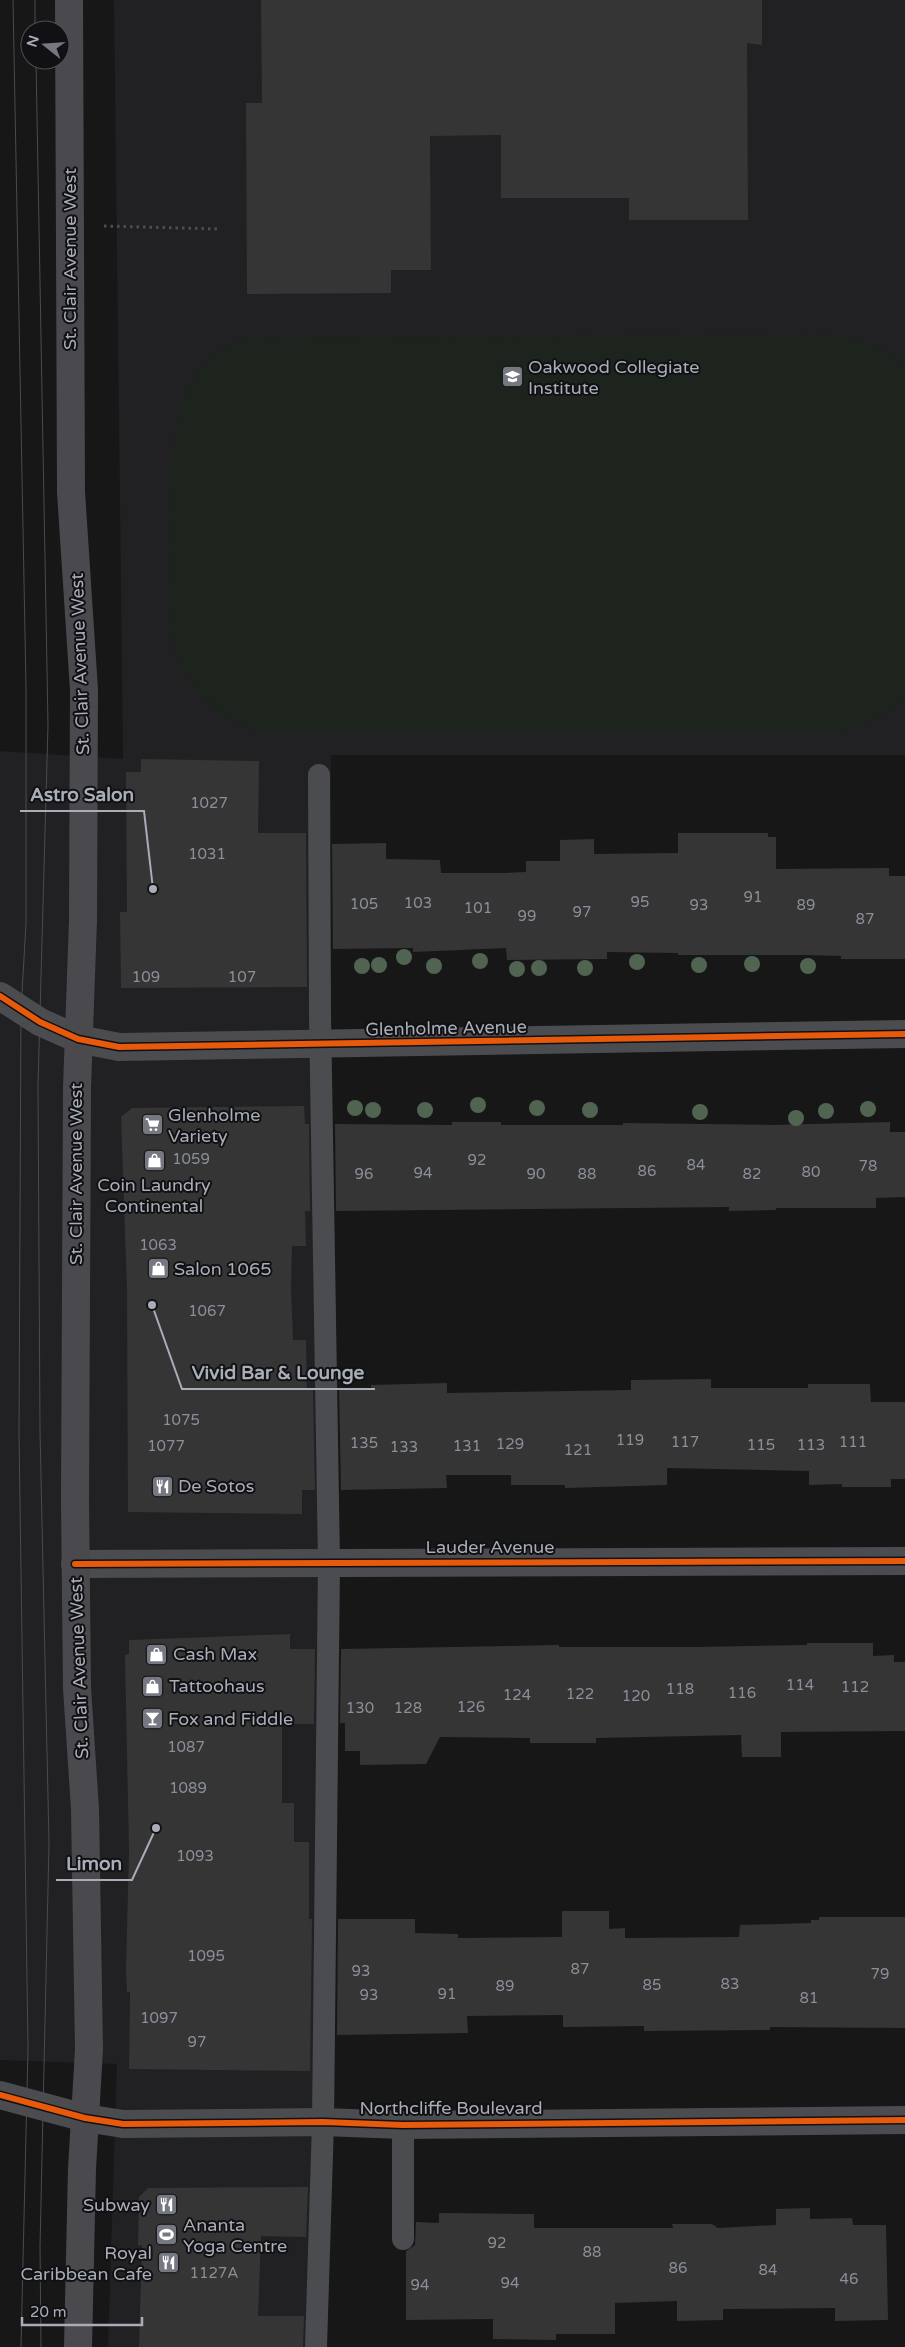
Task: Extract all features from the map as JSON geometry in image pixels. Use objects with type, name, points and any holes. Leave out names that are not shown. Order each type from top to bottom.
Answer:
[{"type":"main road","name":"St. Clair Avenue West","points":[[69,0],[71,492],[84,690],[83,920],[78,1039],[77,1688],[84,1809],[90,2049],[85,2118],[78,2347]]},
{"type":"street","name":"Glenholme Avenue","points":[[0,996],[40,1022],[78,1039],[119,1047],[905,1034]]},
{"type":"street","name":"Lauder Avenue","points":[[76,1564],[905,1561]]},
{"type":"street","name":"Northcliffe Boulevard","points":[[0,2096],[85,2118],[122,2124],[323,2122],[403,2125],[905,2120]]},
{"type":"lane","points":[[316,2347],[323,2122],[329,1562],[319,775]]},
{"type":"lane","points":[[403,2125],[403,2239]]},
{"type":"path","points":[[101,226],[220,229]]},
{"type":"shaded area","points":[[114,0],[905,0],[905,755],[331,755],[324,1529],[311,2347],[108,2347],[117,2064],[0,2060],[0,751],[123,759]]},
{"type":"shaded area","points":[[844,335],[877,347],[905,367],[905,697],[880,717],[860,726],[829,733],[261,733],[238,723],[218,710],[200,693],[185,673],[177,656],[172,637],[169,592],[173,460],[176,425],[181,407],[197,374],[207,361],[230,345],[250,337]]},
{"type":"building","points":[[261,0],[762,0],[762,45],[747,43],[748,220],[629,220],[629,198],[501,198],[501,135],[430,136],[431,270],[391,270],[391,293],[247,294],[246,103],[262,103]]},
{"type":"building","points":[[141,759],[259,761],[258,833],[306,833],[307,987],[121,988],[120,912],[127,912],[126,772],[141,772]]},
{"type":"building","points":[[678,833],[768,833],[768,837],[776,837],[776,869],[889,868],[889,876],[905,876],[905,959],[841,959],[841,956],[805,955],[678,955],[678,953],[607,952],[607,959],[507,960],[506,948],[413,952],[413,948],[333,949],[332,844],[386,843],[386,859],[440,860],[441,873],[505,873],[526,872],[526,861],[560,861],[560,840],[594,839],[594,854],[678,853]]},
{"type":"building","points":[[304,1106],[305,1124],[309,1124],[310,1211],[305,1211],[306,1246],[292,1246],[291,1288],[293,1340],[306,1340],[307,1390],[313,1389],[315,1490],[302,1490],[302,1514],[128,1512],[127,1289],[121,1117],[132,1108]]},
{"type":"building","points":[[452,1122],[501,1122],[501,1125],[623,1125],[623,1123],[774,1125],[890,1122],[890,1132],[905,1132],[905,1197],[876,1198],[876,1208],[776,1208],[776,1210],[729,1211],[729,1207],[336,1211],[335,1124],[452,1125]]},
{"type":"building","points":[[711,1379],[711,1388],[808,1388],[808,1384],[870,1384],[871,1402],[905,1402],[905,1479],[891,1479],[891,1487],[842,1487],[842,1484],[809,1485],[809,1471],[667,1468],[667,1485],[565,1488],[565,1485],[511,1485],[511,1475],[446,1475],[447,1488],[341,1490],[339,1389],[371,1389],[371,1385],[447,1383],[447,1393],[631,1390],[631,1380]]},
{"type":"building","points":[[290,1634],[290,1649],[315,1649],[314,1724],[282,1724],[282,1803],[294,1803],[294,1842],[309,1842],[309,1919],[312,1919],[310,2071],[129,2069],[130,1992],[127,1992],[126,1971],[129,1851],[125,1655],[129,1654],[129,1640]]},
{"type":"building","points":[[807,1643],[873,1643],[873,1656],[894,1655],[894,1662],[905,1662],[905,1731],[781,1732],[781,1757],[742,1757],[741,1735],[596,1738],[596,1743],[530,1743],[530,1738],[440,1737],[426,1764],[360,1765],[360,1751],[345,1751],[345,1723],[340,1723],[341,1649],[559,1645],[559,1647],[695,1647],[807,1645]]},
{"type":"building","points":[[562,1911],[609,1911],[609,1929],[625,1928],[625,1938],[739,1937],[740,1925],[811,1923],[811,1920],[819,1920],[819,1917],[905,1917],[905,2028],[770,2027],[770,2030],[644,2031],[644,2026],[563,2027],[563,2015],[467,2016],[468,2033],[337,2035],[338,1919],[415,1919],[415,1933],[458,1934],[458,1938],[562,1937]]},
{"type":"building","points":[[308,2187],[306,2237],[261,2236],[258,2316],[304,2316],[303,2347],[139,2347],[142,2245],[138,2246],[139,2197],[148,2188]]},
{"type":"building","points":[[810,2208],[810,2219],[852,2218],[853,2225],[886,2225],[888,2320],[835,2321],[835,2308],[723,2309],[723,2320],[677,2321],[677,2301],[615,2303],[615,2334],[556,2334],[556,2340],[493,2339],[493,2319],[406,2320],[406,2251],[415,2245],[416,2222],[439,2223],[439,2213],[534,2214],[534,2228],[673,2228],[672,2224],[712,2224],[718,2228],[776,2225],[776,2209]]},
{"type":"tram line","points":[[13,0],[26,687],[26,923],[21,1011],[19,1434],[28,2048],[21,2347]]},
{"type":"tram line","points":[[35,0],[35,20]]},
{"type":"tram line","points":[[36,70],[48,725],[38,1085],[40,1431],[49,1843],[40,2247],[41,2347]]},
{"type":"cycle path","points":[[0,996],[40,1022],[78,1039],[119,1047],[905,1034]]},
{"type":"cycle path","points":[[75,1564],[905,1561]]},
{"type":"cycle path","points":[[0,2095],[85,2118],[123,2124],[323,2122],[403,2125],[905,2120]]},
{"type":"place","name":"Oakwood Collegiate Institute","points":[[512,377]]},
{"type":"place","name":"Astro Salon","points":[[153,889]]},
{"type":"place","name":"Glenholme Variety","points":[[152,1125]]},
{"type":"place","name":"Coin Laundry Continental","points":[[154,1160]]},
{"type":"place","name":"Salon 1065","points":[[158,1269]]},
{"type":"place","name":"Vivid Bar & Lounge","points":[[152,1305]]},
{"type":"place","name":"De Sotos","points":[[162,1486]]},
{"type":"place","name":"Cash Max","points":[[157,1654]]},
{"type":"place","name":"Tattoohaus","points":[[153,1686]]},
{"type":"place","name":"Fox and Fiddle","points":[[152,1719]]},
{"type":"place","name":"Limon","points":[[156,1828]]},
{"type":"place","name":"Subway","points":[[166,2205]]},
{"type":"place","name":"Ananta Yoga Centre","points":[[167,2235]]},
{"type":"place","name":"Royal Caribbean Cafe","points":[[168,2263]]}]
